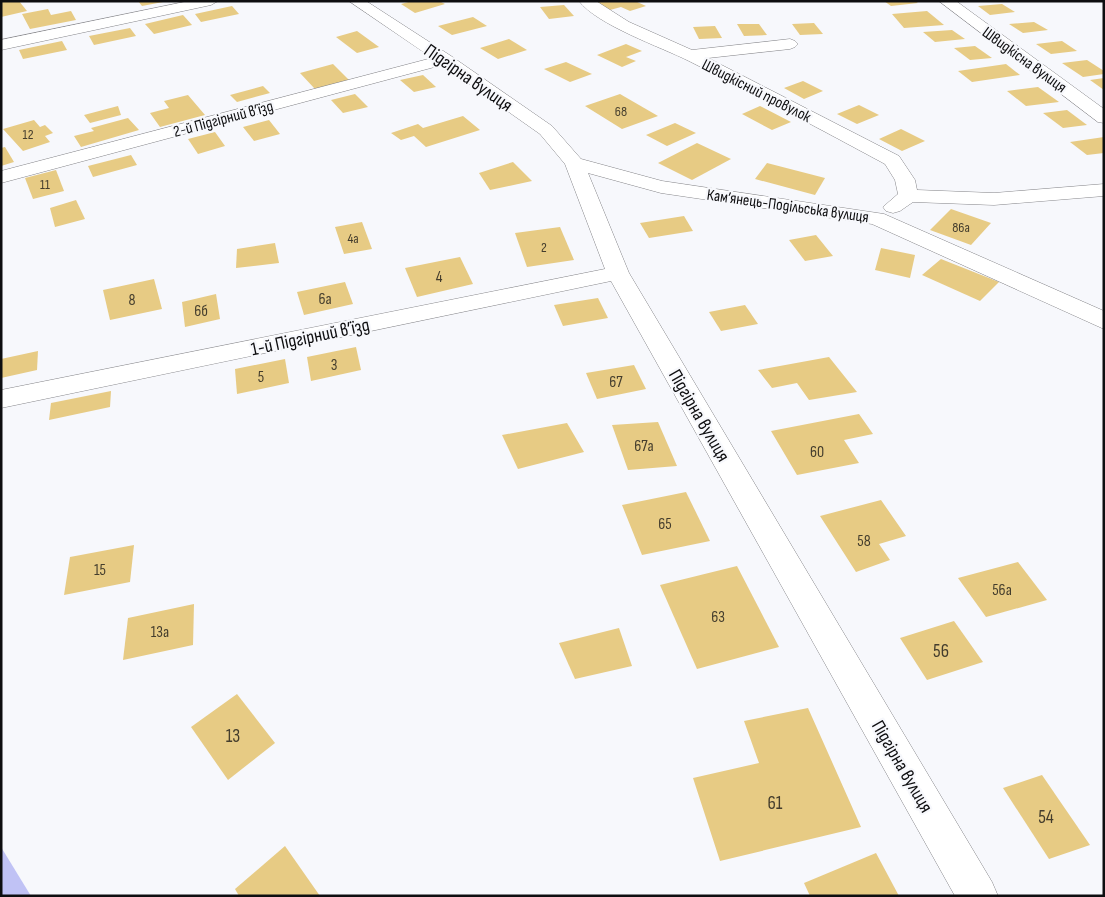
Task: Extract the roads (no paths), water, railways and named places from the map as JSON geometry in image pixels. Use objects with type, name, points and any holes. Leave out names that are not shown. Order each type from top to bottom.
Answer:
[{"type":"street","points":[[1,45],[211,1]]},
{"type":"street","name":"Підгірна вулиця","points":[[356,1],[445,59],[546,130],[574,163],[618,273],[978,896]]},
{"type":"street","name":"Швидкісний провулок","points":[[586,1],[602,14],[630,30],[689,55],[892,160],[905,180],[908,196]]},
{"type":"street","name":"Швидкісна вулиця","points":[[946,1],[1104,118]]},
{"type":"street","points":[[689,55],[790,44]]},
{"type":"street","name":"2-й Підгірний в’їзд","points":[[1,177],[445,59]]},
{"type":"street","name":"Кам’янець-Подільська вулиця","points":[[574,163],[661,188],[877,218],[1057,298],[1104,321]]},
{"type":"street","points":[[877,218],[908,196],[994,198],[1104,190]]},
{"type":"street","name":"1-й Підгірний в’їзд","points":[[1,399],[618,273]]}]
